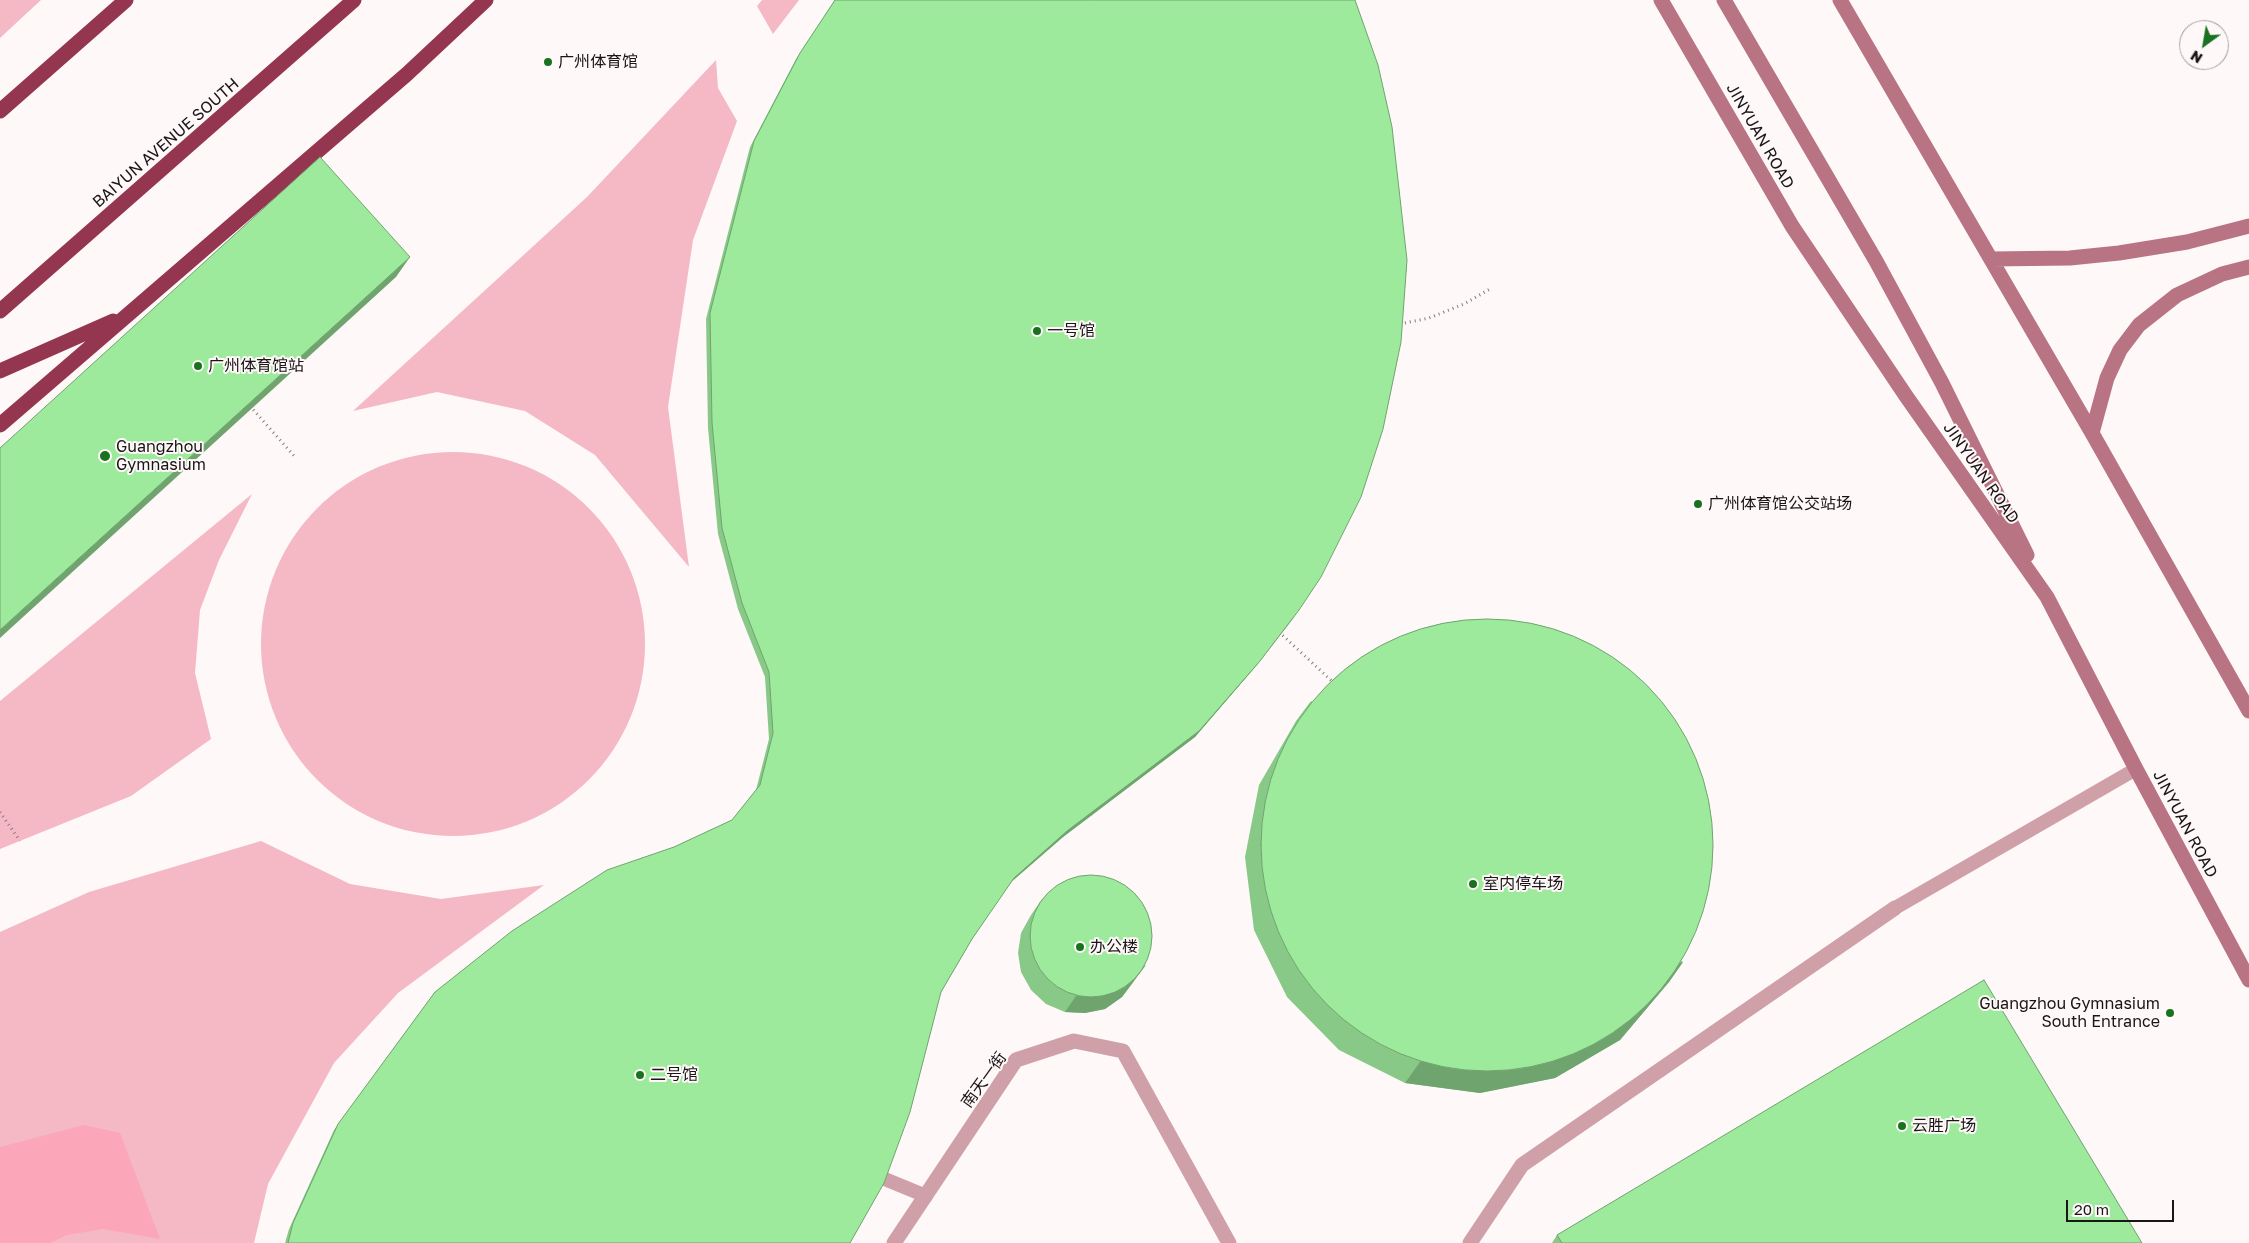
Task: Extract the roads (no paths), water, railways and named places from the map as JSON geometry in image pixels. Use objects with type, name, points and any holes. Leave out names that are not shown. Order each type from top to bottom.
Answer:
[{"type":"highway","points":[[0,111],[126,0]]},
{"type":"highway","name":"BAIYUN AVENUE SOUTH","points":[[0,311],[354,0]]},
{"type":"highway","points":[[0,425],[407,74],[486,0]]},
{"type":"highway","points":[[0,371],[129,314]]},
{"type":"main road","name":"JINYUAN ROAD","points":[[1660,0],[1792,226],[1906,396],[2047,597],[2136,770],[2249,980]]},
{"type":"main road","points":[[1724,0],[1876,261],[1942,383],[2047,597]]},
{"type":"main road","points":[[1840,0],[2092,433],[2249,711]]},
{"type":"main road","points":[[1991,259],[2070,258],[2119,253],[2186,242],[2249,226]]},
{"type":"main road","points":[[2092,433],[2107,378],[2120,350],[2139,325],[2177,295],[2222,274],[2249,267]]},
{"type":"street","points":[[1470,1243],[1522,1165],[1895,908]]},
{"type":"street","name":"南天一街","points":[[894,1243],[1016,1060],[1074,1041],[1123,1051],[1229,1243]]},
{"type":"lane","points":[[1895,908],[2136,770]]},
{"type":"lane","points":[[875,1175],[926,1196]]},
{"type":"place","name":"广州体育馆","points":[[548,62]]},
{"type":"place","name":"一号馆","points":[[1037,331]]},
{"type":"place","name":"广州体育馆站","points":[[198,366]]},
{"type":"place","name":"Guangzhou Gymnasium","points":[[105,456]]},
{"type":"place","name":"广州体育馆公交站场","points":[[1698,504]]},
{"type":"place","name":"室内停车场","points":[[1473,884]]},
{"type":"place","name":"办公楼","points":[[1080,947]]},
{"type":"place","name":"Guangzhou Gymnasium South Entrance","points":[[2170,1013]]},
{"type":"place","name":"二号馆","points":[[640,1075]]},
{"type":"place","name":"云胜广场","points":[[1902,1126]]}]
